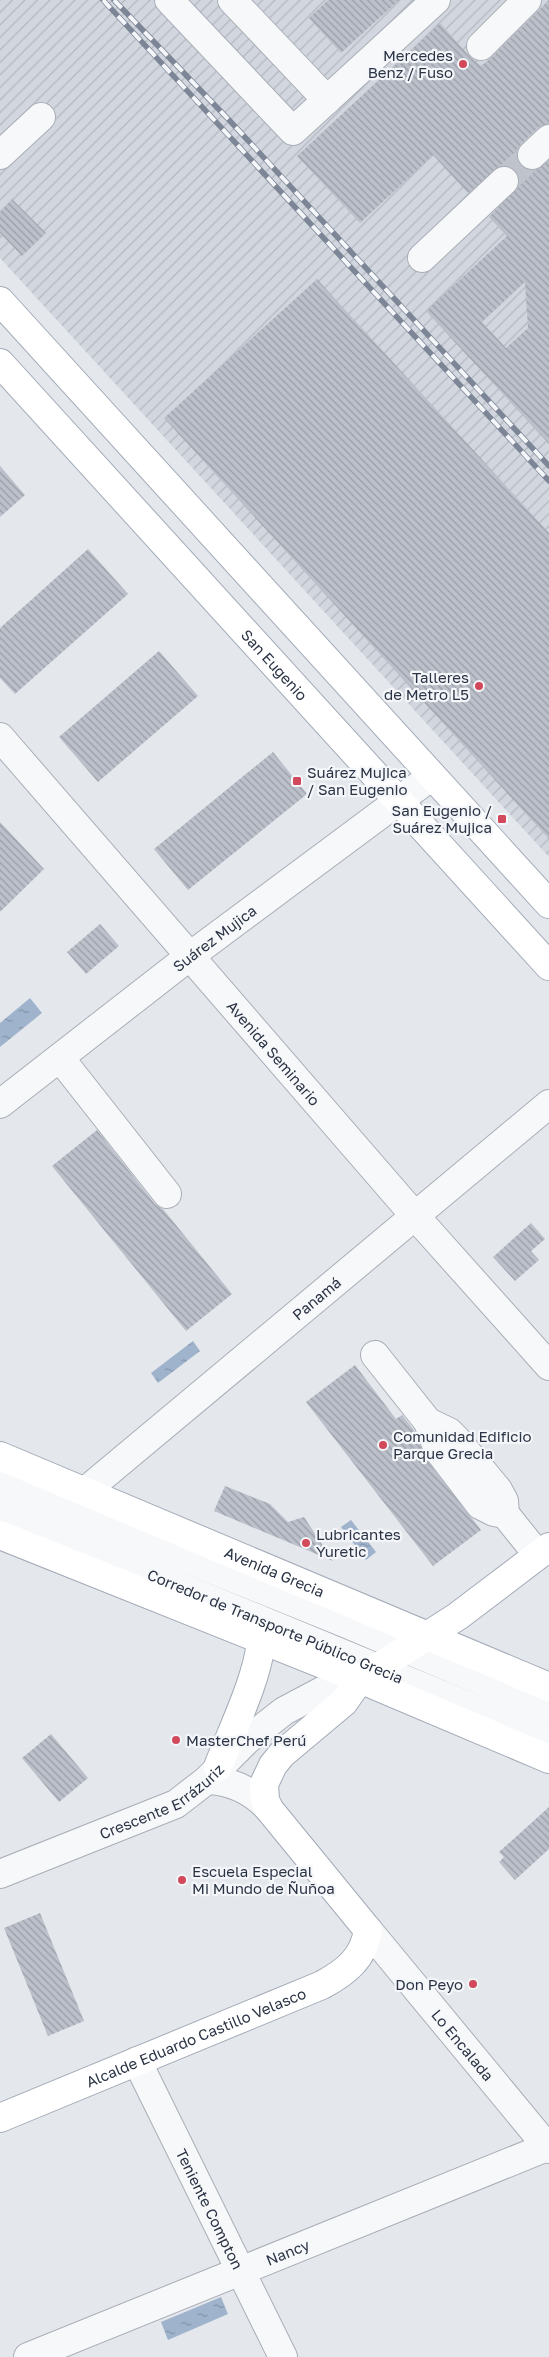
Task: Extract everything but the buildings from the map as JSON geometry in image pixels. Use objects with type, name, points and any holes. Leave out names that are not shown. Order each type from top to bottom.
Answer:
[{"type":"main road","points":[[0,301],[549,904]]},
{"type":"main road","name":"San Eugenio","points":[[1,365],[549,966]]},
{"type":"main road","points":[[226,611],[256,582]]},
{"type":"main road","name":"Avenida Grecia","points":[[0,1456],[418,1643],[549,1687]]},
{"type":"main road","points":[[0,1535],[261,1641],[368,1674],[549,1759]]},
{"type":"main road","name":"Crescente Errázuriz","points":[[269,1809],[265,1800],[264,1784],[273,1765],[282,1754],[344,1702],[368,1674],[418,1643],[544,1551]]},
{"type":"main road","points":[[213,1774],[255,1673],[260,1656],[261,1641]]},
{"type":"main road","name":"Lo Encalada","points":[[269,1809],[368,1930]]},
{"type":"main road","name":"Alcalde Eduardo Castillo Velasco","points":[[0,2118],[336,1978],[357,1959],[366,1941],[368,1930]]},
{"type":"street","points":[[169,0],[293,132],[436,0]]},
{"type":"street","points":[[232,0],[327,100]]},
{"type":"street","points":[[481,46],[527,0]]},
{"type":"street","points":[[0,155],[41,117]]},
{"type":"street","points":[[422,258],[504,181]]},
{"type":"street","name":"Avenida Seminario","points":[[0,737],[415,1216],[549,1366]]},
{"type":"street","name":"Suárez Mujica","points":[[0,1104],[190,956],[432,776]]},
{"type":"street","points":[[60,1058],[167,1194]]},
{"type":"street","name":"Panamá","points":[[83,1493],[549,1104]]},
{"type":"street","points":[[375,1355],[428,1422],[438,1450],[480,1504],[494,1512],[505,1514],[544,1551]]},
{"type":"street","name":"Corredor de Transporte Público Grecia","points":[[0,1484],[418,1643],[549,1710]]},
{"type":"street","name":"Corredor de Transporte Público Grecia","points":[[0,1512],[368,1674],[549,1739]]},
{"type":"street","name":"Crescente Errázuriz","points":[[0,1874],[176,1804],[213,1774],[247,1740],[284,1711],[335,1684],[368,1674]]},
{"type":"street","name":"Lo Encalada","points":[[213,1774],[241,1787],[261,1800],[269,1809]]},
{"type":"street","name":"Lo Encalada","points":[[368,1930],[548,2148]]},
{"type":"street","name":"Teniente Compton","points":[[137,2061],[283,2357]]},
{"type":"street","name":"Nancy","points":[[28,2357],[240,2270],[548,2148]]},
{"type":"shaded area","points":[[0,0],[549,0],[549,857],[0,258]]},
{"type":"water","points":[[30,998],[42,1013],[0,1047],[0,1023]]},
{"type":"water","points":[[193,1341],[200,1351],[158,1383],[151,1373]]},
{"type":"water","points":[[351,1520],[376,1552],[366,1560],[341,1527]]},
{"type":"water","points":[[221,2297],[228,2314],[168,2340],[161,2322]]},
{"type":"tunnel","points":[[504,181],[532,155]]},
{"type":"railway","points":[[103,0],[549,481]]},
{"type":"railway","points":[[114,0],[230,121],[549,466]]},
{"type":"place","name":"Mercedes Benz / Fuso","points":[[463,64]]},
{"type":"place","name":"Talleres de Metro L5","points":[[479,686]]},
{"type":"place","name":"Suárez Mujica / San Eugenio","points":[[297,781]]},
{"type":"place","name":"San Eugenio / Suárez Mujica","points":[[502,819]]},
{"type":"place","name":"Comunidad Edificio Parque Grecia","points":[[383,1445]]},
{"type":"place","name":"Lubricantes Yuretic","points":[[306,1543]]},
{"type":"place","name":"MasterChef Perú","points":[[176,1740]]},
{"type":"place","name":"Escuela Especial Mi Mundo de Ñuñoa","points":[[182,1880]]},
{"type":"place","name":"Don Peyo","points":[[473,1984]]}]
